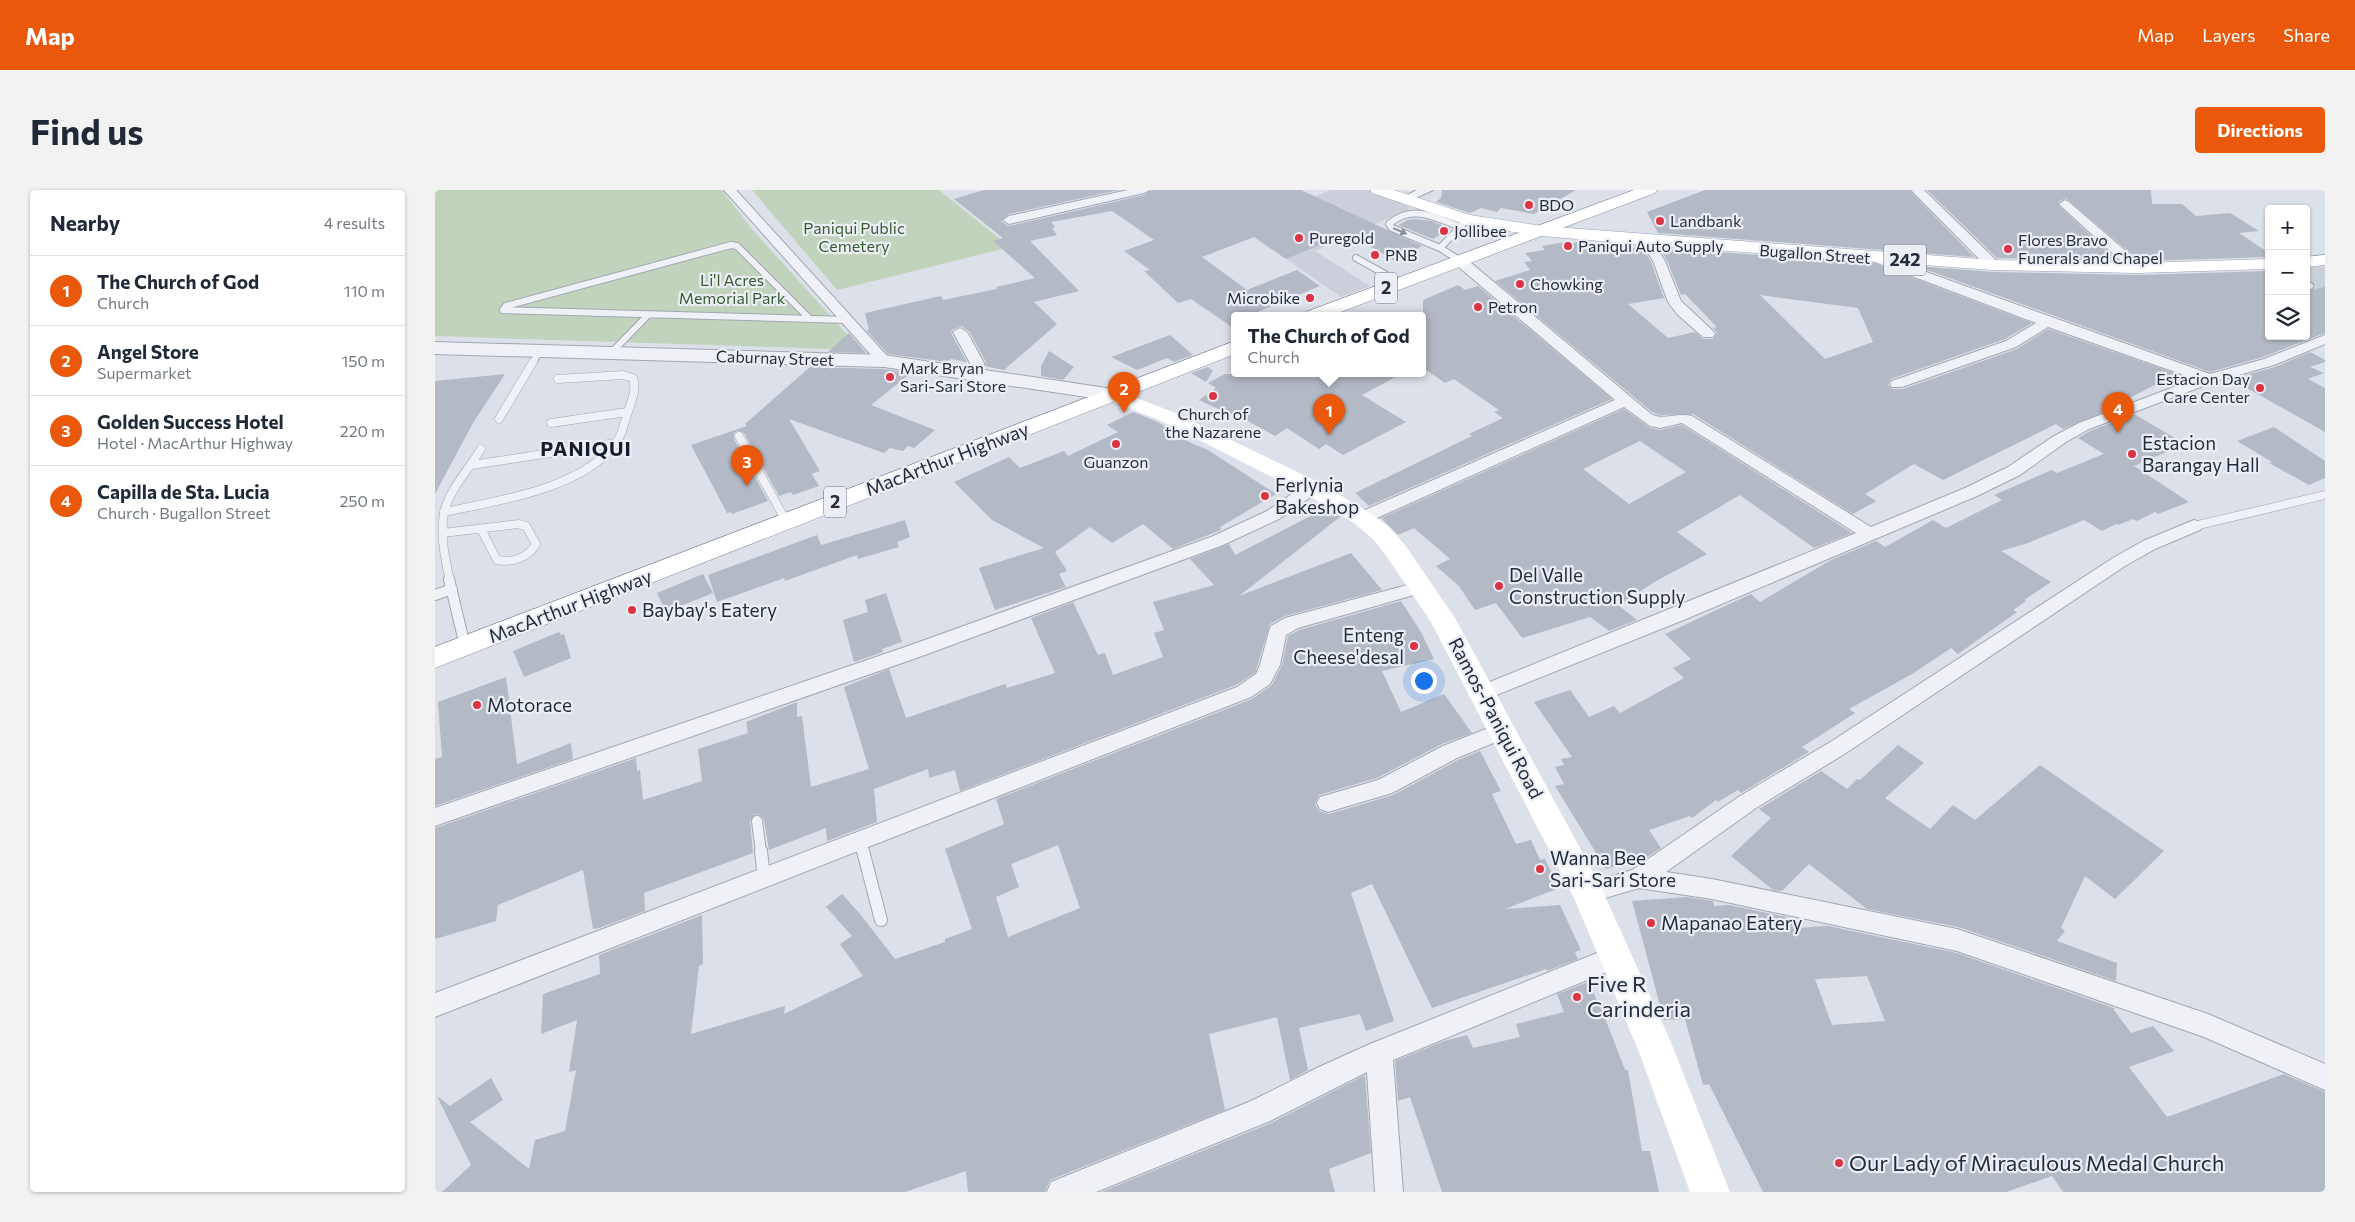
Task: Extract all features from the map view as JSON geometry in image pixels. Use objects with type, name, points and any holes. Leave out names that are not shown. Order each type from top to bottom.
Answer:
[{"type":"main road","name":"242","points":[[1378,190],[1464,224],[1542,231]]},
{"type":"main road","name":"2","points":[[1323,312],[1649,190]]},
{"type":"main road","name":"Bugallon Street","points":[[1542,231],[1876,258],[1993,265],[2137,268],[2265,266]]},
{"type":"main road","points":[[2310,262],[2325,260]]},
{"type":"main road","name":"MacArthur Highway","points":[[435,658],[1231,348]]},
{"type":"main road","name":"Ramos-Paniqui Road","points":[[1113,395],[1166,416],[1312,488],[1362,518],[1381,533],[1422,587],[1442,618],[1588,893],[1617,956],[1657,1052],[1710,1192]]},
{"type":"street","points":[[730,190],[884,361]]},
{"type":"street","points":[[1009,220],[1144,190]]},
{"type":"street","points":[[1403,200],[1427,190]]},
{"type":"street","points":[[1917,190],[1993,265]]},
{"type":"street","points":[[2065,204],[2137,268]]},
{"type":"street","points":[[1647,240],[1659,261],[1675,302],[1682,311],[1708,334]]},
{"type":"street","points":[[1876,258],[2047,322],[2209,379]]},
{"type":"street","points":[[1459,260],[1625,401],[1652,421],[1660,423],[1680,416],[1687,419],[1870,534]]},
{"type":"street","points":[[1897,384],[2011,344],[2047,322]]},
{"type":"street","points":[[960,332],[977,363],[976,373]]},
{"type":"street","points":[[1482,693],[1971,492],[2014,471],[2060,439],[2084,426],[2209,379],[2269,362],[2325,339]]},
{"type":"street","name":"Caburnay Street","points":[[435,348],[884,361],[976,373],[1113,395]]},
{"type":"street","points":[[1362,518],[1625,401]]},
{"type":"street","points":[[435,816],[915,651],[1217,541],[1273,515],[1312,488]]},
{"type":"street","points":[[1588,893],[1639,878],[1748,802],[1839,746],[2119,562],[2149,545],[2193,526]]},
{"type":"street","points":[[435,1005],[1244,692],[1263,679],[1271,665],[1274,641],[1278,631],[1293,624],[1422,587]]},
{"type":"street","points":[[1328,803],[1384,787],[1449,752],[1501,731]]},
{"type":"street","points":[[1639,878],[1712,889],[1957,940],[2208,1026],[2325,1077]]},
{"type":"street","points":[[1061,1192],[1260,1111],[1328,1076],[1617,956]]},
{"type":"street","points":[[1379,1054],[1389,1192]]},
{"type":"lane","points":[[1440,248],[1464,224],[1415,211],[1407,213],[1389,224],[1392,228],[1440,248],[1459,260]]},
{"type":"lane","points":[[811,319],[737,246],[731,245],[506,306],[503,310],[521,312],[847,320]]},
{"type":"lane","points":[[1356,258],[1401,282]]},
{"type":"lane","points":[[611,353],[648,315]]},
{"type":"lane","points":[[499,419],[540,351]]},
{"type":"lane","points":[[444,512],[519,496],[539,489],[589,466],[617,443],[636,386],[633,378],[623,375],[557,379]]},
{"type":"lane","points":[[551,423],[627,412]]},
{"type":"lane","points":[[739,436],[786,521]]},
{"type":"lane","points":[[472,464],[617,443]]},
{"type":"lane","points":[[465,646],[452,589],[443,533],[444,512],[481,449]]},
{"type":"lane","points":[[2193,526],[2325,495]]},
{"type":"lane","points":[[443,533],[518,524],[526,526],[536,544],[534,550],[528,555],[503,562],[497,560],[481,529]]},
{"type":"lane","points":[[435,595],[452,589]]},
{"type":"lane","points":[[757,821],[763,878]]},
{"type":"lane","points":[[860,841],[881,920]]},
{"type":"shaded area","name":"Puregold","points":[[1331,190],[1371,190],[1411,208],[1315,251],[1370,286],[1341,297],[1239,226]]},
{"type":"shaded area","points":[[2325,264],[2325,315],[2310,319],[2310,295],[2310,265]]},
{"type":"green space","name":"Li'l Acres Memorial Park","points":[[435,190],[722,190],[751,228],[861,350],[435,336]]},
{"type":"green space","name":"Paniqui Public Cemetery","points":[[752,190],[939,190],[1010,247],[837,290]]},
{"type":"building","points":[[984,190],[1119,190],[1009,214],[1001,221],[1009,226],[1144,195],[1152,190],[1301,190],[1422,246],[1395,261],[1348,233],[1286,259],[1254,237],[1202,257],[1247,290],[1297,270],[1320,286],[1258,312],[1231,312],[1231,326],[1191,299],[1178,303],[1144,271],[1150,270],[1124,251],[1154,240],[1112,211],[1051,222],[1055,227],[1052,228],[1057,235],[1030,241],[1079,291],[1034,302],[1057,324],[1004,370],[985,366],[986,362],[969,331],[961,326],[952,330],[951,333],[967,362],[951,359],[947,362],[888,354],[866,330],[869,330],[865,313],[941,296],[943,300],[997,289],[996,287],[1035,278],[993,241],[1003,238],[954,199]]},
{"type":"building","points":[[1442,190],[1576,190],[1534,214],[1501,208],[1497,212],[1481,208],[1470,213],[1436,202],[1441,198]]},
{"type":"building","points":[[1705,190],[1909,190],[1974,257],[1658,233],[1647,212]]},
{"type":"building","points":[[1927,190],[2151,190],[2152,204],[2182,204],[2196,216],[2230,213],[2259,231],[2239,233],[2265,250],[2265,257],[2140,261],[2066,198],[2058,202],[2058,205],[2118,261],[1997,258]]},
{"type":"building","points":[[1415,219],[1431,221],[1450,228],[1433,239],[1398,225]]},
{"type":"building","points":[[1583,241],[1608,244],[1612,248],[1643,248],[1651,262],[1664,298],[1628,304],[1668,338],[1695,332],[1703,339],[1713,339],[1717,333],[1713,328],[1717,327],[1685,294],[1681,295],[1667,260],[1659,248],[1873,263],[2032,323],[2005,339],[1891,379],[1888,385],[1892,389],[1903,389],[2017,349],[2048,329],[2177,374],[2117,404],[2119,406],[2063,429],[2056,424],[1943,480],[1914,464],[1865,494],[1876,501],[1853,514],[1693,414],[1660,415],[1652,412],[1495,281],[1530,270],[1524,262],[1532,261],[1525,253],[1545,250],[1542,246]],"holes":[[[1760,295],[1858,308],[1873,342],[1825,359]]]},
{"type":"building","points":[[1916,266],[1993,272],[2137,275],[2265,271],[2265,340],[2307,340],[2263,357],[2210,372]]},
{"type":"building","points":[[1458,285],[1465,290],[1478,286],[1612,399],[1369,506],[1355,493],[1472,436],[1469,434],[1503,418],[1494,412],[1499,410],[1454,379],[1445,383],[1426,370],[1426,312],[1423,312],[1423,300]]},
{"type":"building","points":[[2325,287],[2325,333],[2310,339],[2310,290]]},
{"type":"building","points":[[849,333],[866,353],[828,352]]},
{"type":"building","points":[[1170,335],[1193,355],[1174,362],[1167,358],[1137,370],[1111,357]]},
{"type":"building","points":[[1049,351],[1074,367],[1063,380],[1041,376],[1041,366]]},
{"type":"building","points":[[2310,352],[2325,360],[2325,362],[2310,367],[2324,373],[2308,379],[2325,388],[2325,432],[2231,379],[2275,367]]},
{"type":"building","points":[[810,367],[884,369],[911,373],[871,405],[935,430],[914,448],[908,446],[903,451],[890,448],[884,453],[789,419],[820,471],[812,474],[819,486],[793,495],[791,492],[779,496],[744,433],[737,431],[734,433],[734,439],[768,501],[732,514],[731,512],[727,513],[691,445],[747,426],[745,424]]},
{"type":"building","points":[[1208,367],[1213,371],[1206,382],[1191,373]]},
{"type":"building","points":[[505,374],[473,423],[435,494],[435,381]]},
{"type":"building","points":[[1225,374],[1231,374],[1231,377],[1395,377],[1362,395],[1406,422],[1343,455],[1326,444],[1319,449],[1287,428],[1275,436],[1237,415],[1235,417],[1199,400],[1216,388],[1208,383]]},
{"type":"building","points":[[1624,409],[1650,428],[1660,430],[1682,425],[1852,533],[1814,548],[1740,495],[1677,532],[1707,554],[1658,580],[1618,605],[1637,620],[1609,631],[1590,617],[1522,638],[1496,603],[1475,610],[1459,586],[1436,566],[1450,559],[1414,528],[1398,535],[1381,518]],"holes":[[[1640,441],[1686,472],[1629,504],[1583,469]]]},
{"type":"building","points":[[1133,412],[1158,422],[1191,443],[1208,450],[1276,494],[1220,527],[1221,530],[1173,549],[1143,524],[1112,543],[1090,527],[1055,552],[1067,571],[1059,574],[1066,587],[995,610],[979,568],[1044,548],[992,520],[954,482],[1009,457],[1020,468],[1064,451],[1068,456],[1118,432],[1107,425]]},
{"type":"building","points":[[2134,414],[2185,444],[2134,466],[2189,502],[2158,514],[2155,512],[2137,521],[2133,519],[2118,525],[2116,524],[2102,531],[2084,520],[2028,543],[2001,551],[2051,582],[2024,600],[2026,601],[2013,610],[2017,612],[1958,654],[1951,648],[1912,674],[1849,709],[1855,713],[1802,747],[1809,752],[1741,793],[1738,790],[1718,802],[1716,800],[1692,818],[1690,816],[1649,830],[1661,848],[1649,856],[1606,869],[1555,786],[1564,784],[1555,767],[1564,765],[1561,759],[1572,757],[1534,702],[1570,690],[1589,717],[1614,706],[1620,713],[1684,678],[1673,668],[1691,659],[1665,634],[1751,594],[1760,602],[1831,560],[1876,541],[1885,547],[1933,520],[1946,528],[2002,500],[1994,495],[2052,470],[2057,473],[2104,454],[2078,438],[2090,431]]},
{"type":"building","points":[[2274,427],[2325,461],[2325,478],[2309,485],[2269,463],[2272,462],[2237,441]]},
{"type":"building","points":[[1326,508],[1340,517],[1239,596],[1351,553],[1382,590],[1285,616],[1270,624],[1255,673],[1236,685],[960,791],[955,770],[929,778],[928,769],[874,789],[877,822],[827,841],[826,828],[769,850],[764,820],[760,815],[756,814],[750,821],[753,853],[644,893],[645,911],[599,928],[593,929],[583,870],[498,905],[496,921],[435,939],[435,828],[636,758],[637,771],[640,770],[643,800],[702,781],[698,749],[748,733],[746,722],[797,702],[797,717],[802,716],[811,787],[869,769],[844,687],[889,669],[906,718],[1005,684],[1007,688],[1055,673],[1031,618],[1073,602],[1098,655],[1105,653],[1113,675],[1163,657],[1154,633],[1164,630],[1153,602],[1214,585],[1190,559],[1229,544],[1235,555]]},
{"type":"building","points":[[905,520],[910,537],[897,542],[899,547],[858,559],[857,555],[785,581],[784,578],[717,602],[708,575],[817,535],[821,545]]},
{"type":"building","points":[[703,574],[713,593],[666,612],[657,593]]},
{"type":"building","points":[[886,593],[902,642],[882,649],[883,652],[854,662],[843,620],[868,612],[865,600]]},
{"type":"building","points":[[1401,601],[1421,632],[1434,659],[1382,671],[1401,712],[1444,694],[1472,733],[1442,744],[1377,778],[1319,795],[1315,804],[1319,811],[1329,814],[1393,795],[1458,760],[1480,751],[1501,791],[1492,794],[1516,844],[1531,840],[1540,860],[1545,859],[1559,888],[1505,909],[1560,905],[1581,950],[1575,952],[1578,959],[1547,971],[1546,969],[1432,1008],[1372,884],[1351,893],[1394,1021],[1366,1031],[1360,1014],[1299,1028],[1308,1070],[1290,1080],[1277,1017],[1209,1034],[1225,1110],[1050,1180],[1045,1192],[968,1192],[966,1171],[905,1192],[442,1192],[471,1165],[437,1096],[450,1106],[491,1078],[503,1100],[470,1122],[529,1169],[535,1140],[565,1131],[576,1070],[569,1072],[577,1020],[541,1034],[543,994],[600,974],[599,955],[702,915],[703,964],[699,966],[691,1034],[785,1006],[784,1014],[863,976],[840,944],[852,936],[826,907],[842,894],[895,959],[945,942],[945,939],[972,929],[945,849],[1004,824],[996,799],[1252,699],[1272,685],[1282,665],[1288,636],[1299,630]],"holes":[[[1058,845],[1080,908],[1008,937],[996,897],[1019,887],[1011,864]]]},
{"type":"building","points":[[559,632],[561,635],[564,634],[571,658],[524,677],[513,651]]},
{"type":"building","points":[[506,677],[517,764],[571,743],[573,759],[435,806],[435,759],[442,757],[438,702]]},
{"type":"building","points":[[1898,745],[1924,763],[1885,798],[1930,829],[1953,805],[1975,820],[2040,765],[2164,851],[2115,899],[2085,876],[2061,928],[2065,931],[2057,941],[2117,963],[2116,981],[1958,927],[1867,909],[1809,864],[1782,891],[1773,890],[1731,856],[1771,818],[1759,809],[1821,771],[1847,789],[1857,779],[1860,780]]},
{"type":"building","points":[[1687,897],[1713,901],[1714,906],[1729,905],[1791,918],[1795,928],[1828,926],[1957,953],[2114,1008],[2131,1033],[2153,1026],[2174,1051],[2129,1067],[2167,1117],[2284,1074],[2325,1092],[2325,1192],[2063,1192],[2052,1176],[2006,1192],[1763,1192],[1709,1084],[1703,1085],[1685,1019],[1664,1020],[1632,901]],"holes":[[[1867,976],[1885,1021],[1832,1025],[1815,979]]]},
{"type":"building","points":[[1588,982],[1602,1010],[1625,1070],[1628,1070],[1642,1151],[1650,1151],[1659,1192],[1442,1192],[1410,1097],[1398,1101],[1395,1061],[1444,1041],[1467,1035],[1473,1048],[1520,1037],[1516,1024],[1564,1012],[1557,994]]},
{"type":"building","points":[[1365,1075],[1371,1153],[1329,1169],[1335,1192],[1101,1192],[1271,1123]]},
{"type":"place","name":"BDO","points":[[1529,205]]},
{"type":"place","name":"Landbank","points":[[1660,221]]},
{"type":"place","name":"Jollibee","points":[[1444,231]]},
{"type":"place","name":"Puregold","points":[[1299,238]]},
{"type":"place","name":"Paniqui Auto Supply","points":[[1568,246]]},
{"type":"place","name":"Flores Bravo Funerals and Chapel","points":[[2008,249]]},
{"type":"place","name":"PNB","points":[[1375,255]]},
{"type":"place","name":"Chowking","points":[[1520,284]]},
{"type":"place","name":"Microbike","points":[[1310,298]]},
{"type":"place","name":"Petron","points":[[1478,307]]},
{"type":"place","name":"Mark Bryan Sari-Sari Store","points":[[890,377]]},
{"type":"place","name":"Estacion Day Care Center","points":[[2260,388]]},
{"type":"place","name":"Church of the Nazarene","points":[[1213,396]]},
{"type":"place","name":"Angel Store","points":[[1124,413]]},
{"type":"place","name":"Capilla de Sta. Lucia","points":[[2118,433]]},
{"type":"place","name":"The Church of God","points":[[1329,435]]},
{"type":"place","name":"Guanzon","points":[[1116,444]]},
{"type":"place","name":"Estacion Barangay Hall","points":[[2132,454]]},
{"type":"place","name":"Golden Success Hotel","points":[[747,486]]},
{"type":"place","name":"Ferlynia Bakeshop","points":[[1265,496]]},
{"type":"place","name":"Del Valle Construction Supply","points":[[1499,586]]},
{"type":"place","name":"Baybay's Eatery","points":[[632,610]]},
{"type":"place","name":"Enteng Cheese'desal","points":[[1414,646]]},
{"type":"place","name":"Motorace","points":[[477,705]]},
{"type":"place","name":"Wanna Bee Sari-Sari Store","points":[[1540,869]]},
{"type":"place","name":"Mapanao Eatery","points":[[1651,923]]},
{"type":"place","name":"Five R Carinderia","points":[[1577,997]]},
{"type":"place","name":"Our Lady of Miraculous Medal Church","points":[[1839,1163]]},
{"type":"district","name":"PANIQUI","points":[[586,449]]}]
